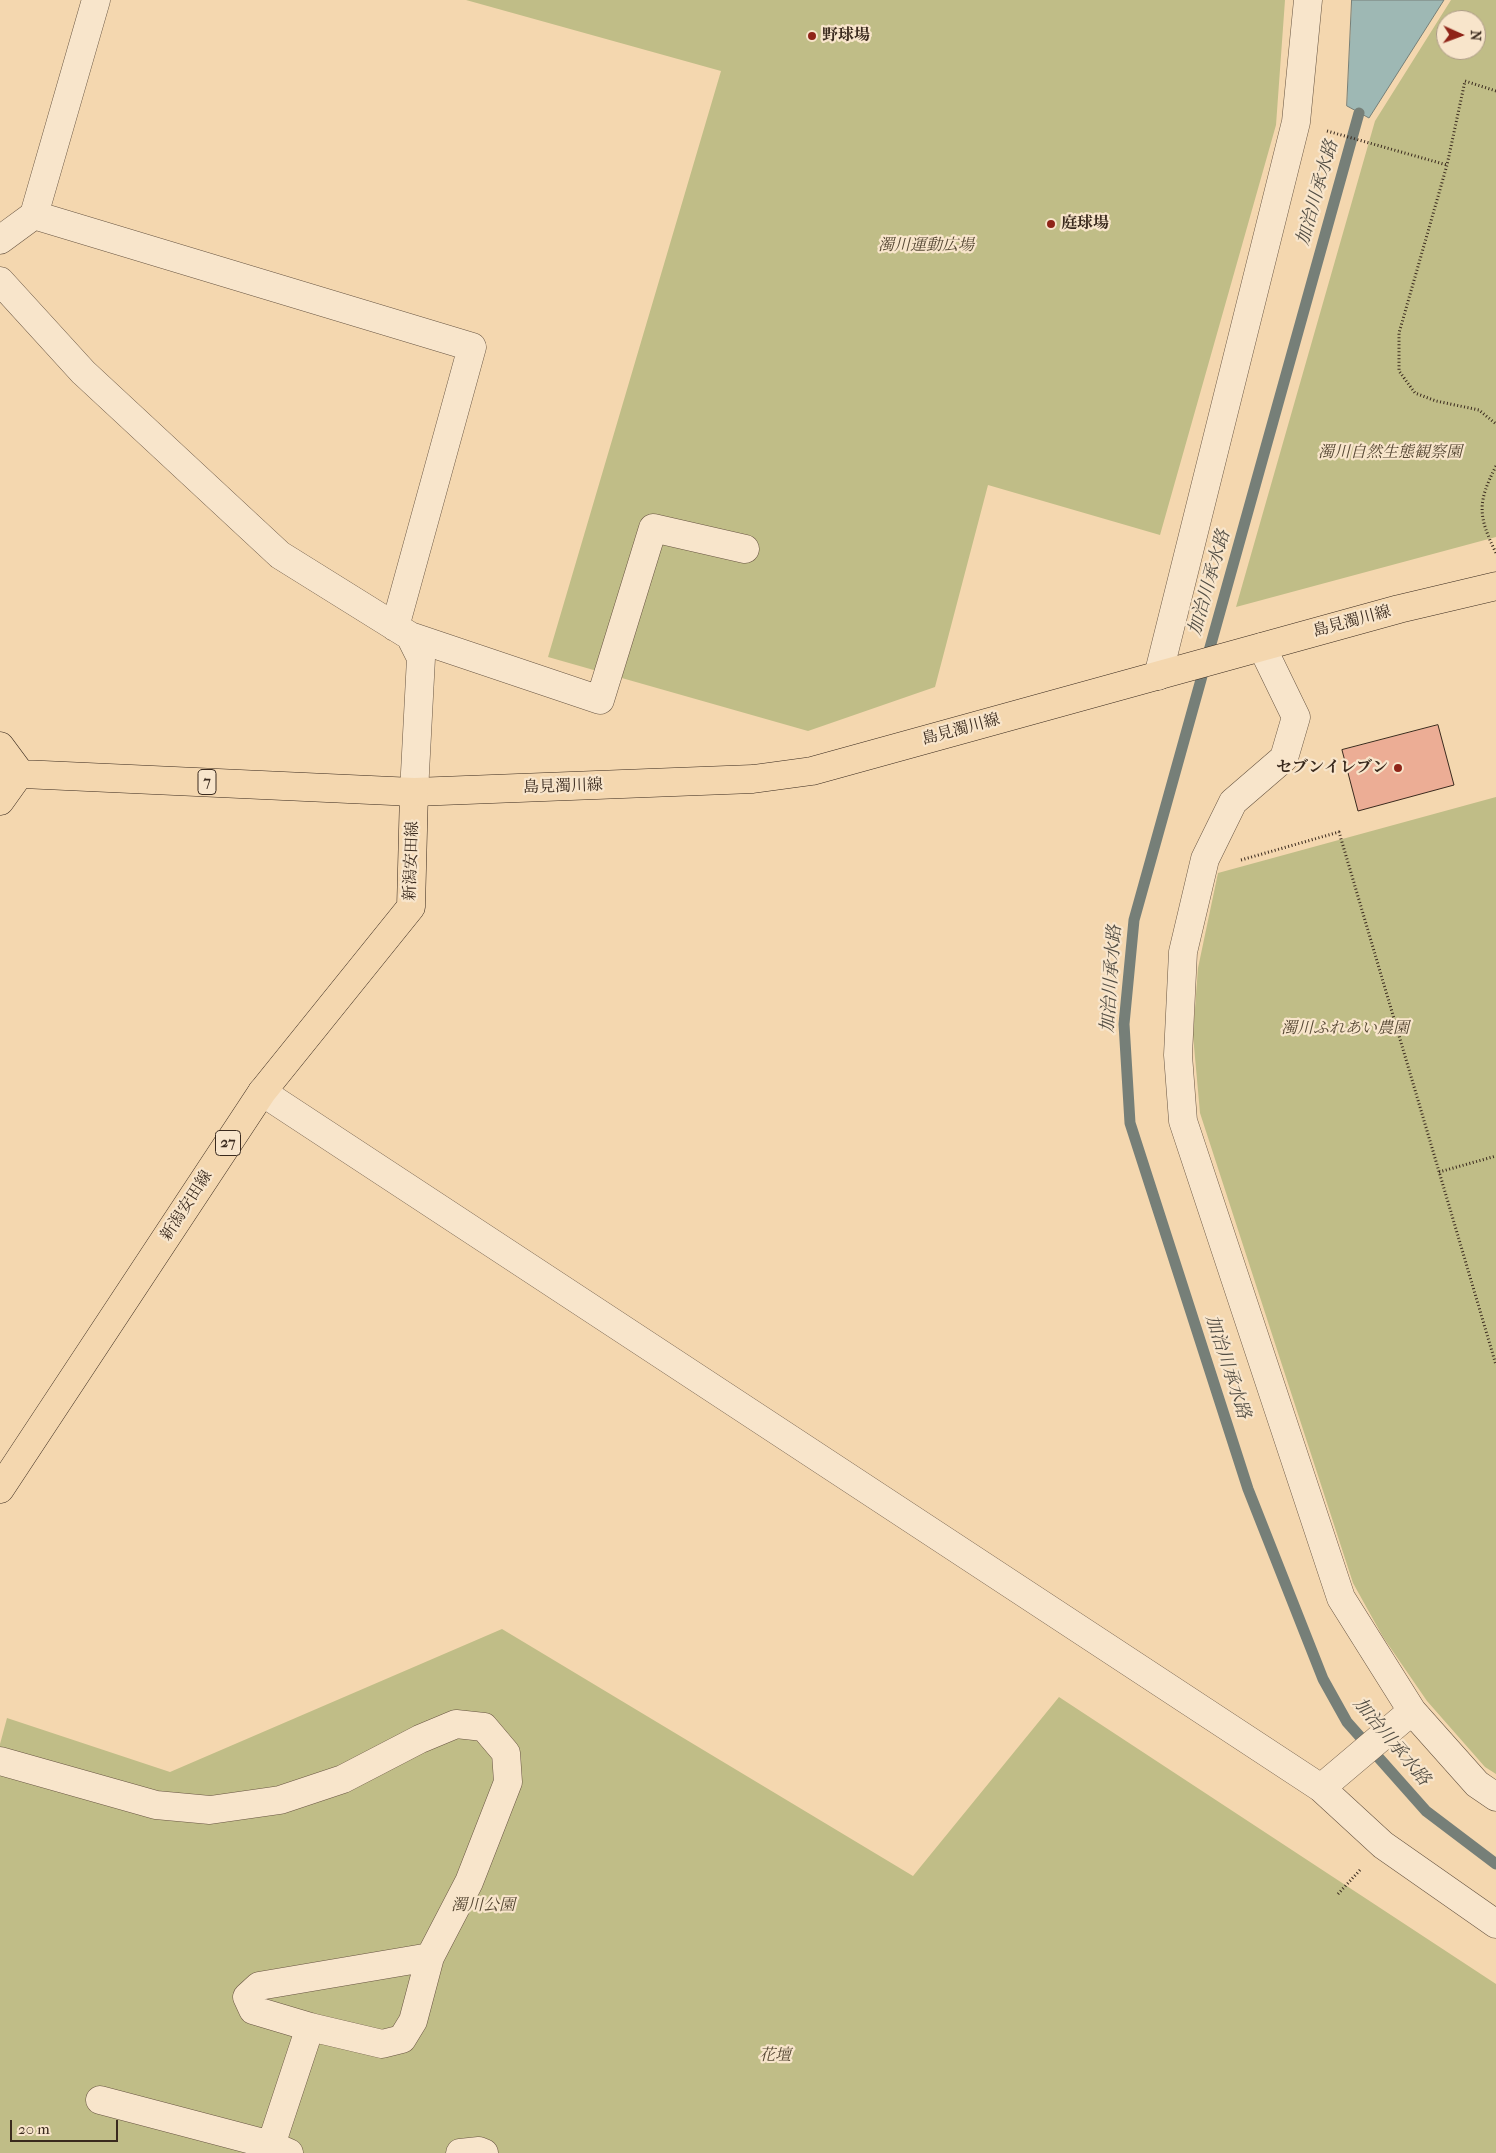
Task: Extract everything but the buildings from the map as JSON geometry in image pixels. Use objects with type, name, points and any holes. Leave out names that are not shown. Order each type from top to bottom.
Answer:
[{"type":"main road","name":"島見濁川線","points":[[414,792],[753,779],[812,771],[1399,609],[1496,586]]},
{"type":"main road","points":[[0,746],[10,773],[0,800]]},
{"type":"main road","name":"7","points":[[10,773],[414,792]]},
{"type":"main road","name":"新潟安田線","points":[[0,1489],[262,1092],[411,907],[414,792]]},
{"type":"street","points":[[0,240],[34,215],[96,0]]},
{"type":"street","points":[[1158,676],[1296,122],[1308,0]]},
{"type":"street","points":[[34,215],[472,347],[403,632],[421,658],[414,792]]},
{"type":"street","points":[[0,281],[84,372],[280,555],[403,632],[600,700],[653,528],[745,549]]},
{"type":"street","points":[[1262,647],[1296,717],[1284,758],[1233,802],[1205,859],[1183,952],[1178,1055],[1183,1121],[1341,1598],[1412,1711],[1477,1784],[1496,1798]]},
{"type":"street","points":[[262,1092],[1320,1788],[1383,1845],[1496,1924]]},
{"type":"street","points":[[1320,1788],[1412,1711]]},
{"type":"street","points":[[0,1761],[156,1805],[210,1810],[280,1800],[343,1779],[420,1738],[456,1724],[484,1727],[506,1753],[508,1782],[469,1882],[430,1957],[413,2021],[402,2039],[382,2044],[310,2027],[253,2010],[247,1996],[260,1986],[430,1957]]},
{"type":"street","points":[[100,2100],[280,2149],[310,2027]]},
{"type":"street","points":[[460,2153],[480,2151],[484,2153]]},
{"type":"path","points":[[1496,91],[1464,81],[1447,165],[1399,333],[1398,371],[1415,393],[1436,401],[1479,410],[1496,424]]},
{"type":"path","points":[[1296,122],[1447,165]]},
{"type":"path","points":[[1496,466],[1484,490],[1481,513],[1496,553]]},
{"type":"path","points":[[1205,859],[1244,860],[1339,832],[1496,1365]]},
{"type":"path","points":[[1439,1172],[1496,1156]]},
{"type":"green space","name":"濁川運動広場","points":[[466,0],[1285,0],[1276,125],[1160,535],[988,485],[935,687],[808,731],[548,657],[721,71]]},
{"type":"green space","name":"濁川自然生態観察園","points":[[1451,0],[1496,0],[1496,537],[1236,607],[1375,121],[1436,24],[1436,60],[1486,60],[1486,10],[1445,10]]},
{"type":"green space","name":"濁川ふれあい農園","points":[[1496,797],[1496,1774],[1485,1767],[1427,1701],[1383,1637],[1353,1583],[1200,1113],[1193,1035],[1198,968],[1218,873]]},
{"type":"green space","name":"濁川公園","points":[[502,1629],[913,1876],[1059,1697],[1496,1984],[1496,2153],[0,2153],[0,1744],[7,1718],[170,1772]]},
{"type":"water","points":[[1352,0],[1444,0],[1369,118],[1347,106]]},
{"type":"waterway","name":"加治川承水路","points":[[1359,113],[1134,920],[1124,1024],[1130,1123],[1248,1489],[1323,1679],[1347,1722],[1426,1811],[1496,1864]]},
{"type":"place","name":"野球場","points":[[812,36]]},
{"type":"place","name":"庭球場","points":[[1051,224]]},
{"type":"place","name":"セブンイレブン","points":[[1398,768]]},
{"type":"park label","name":"花壇","points":[[775,2056]]}]
